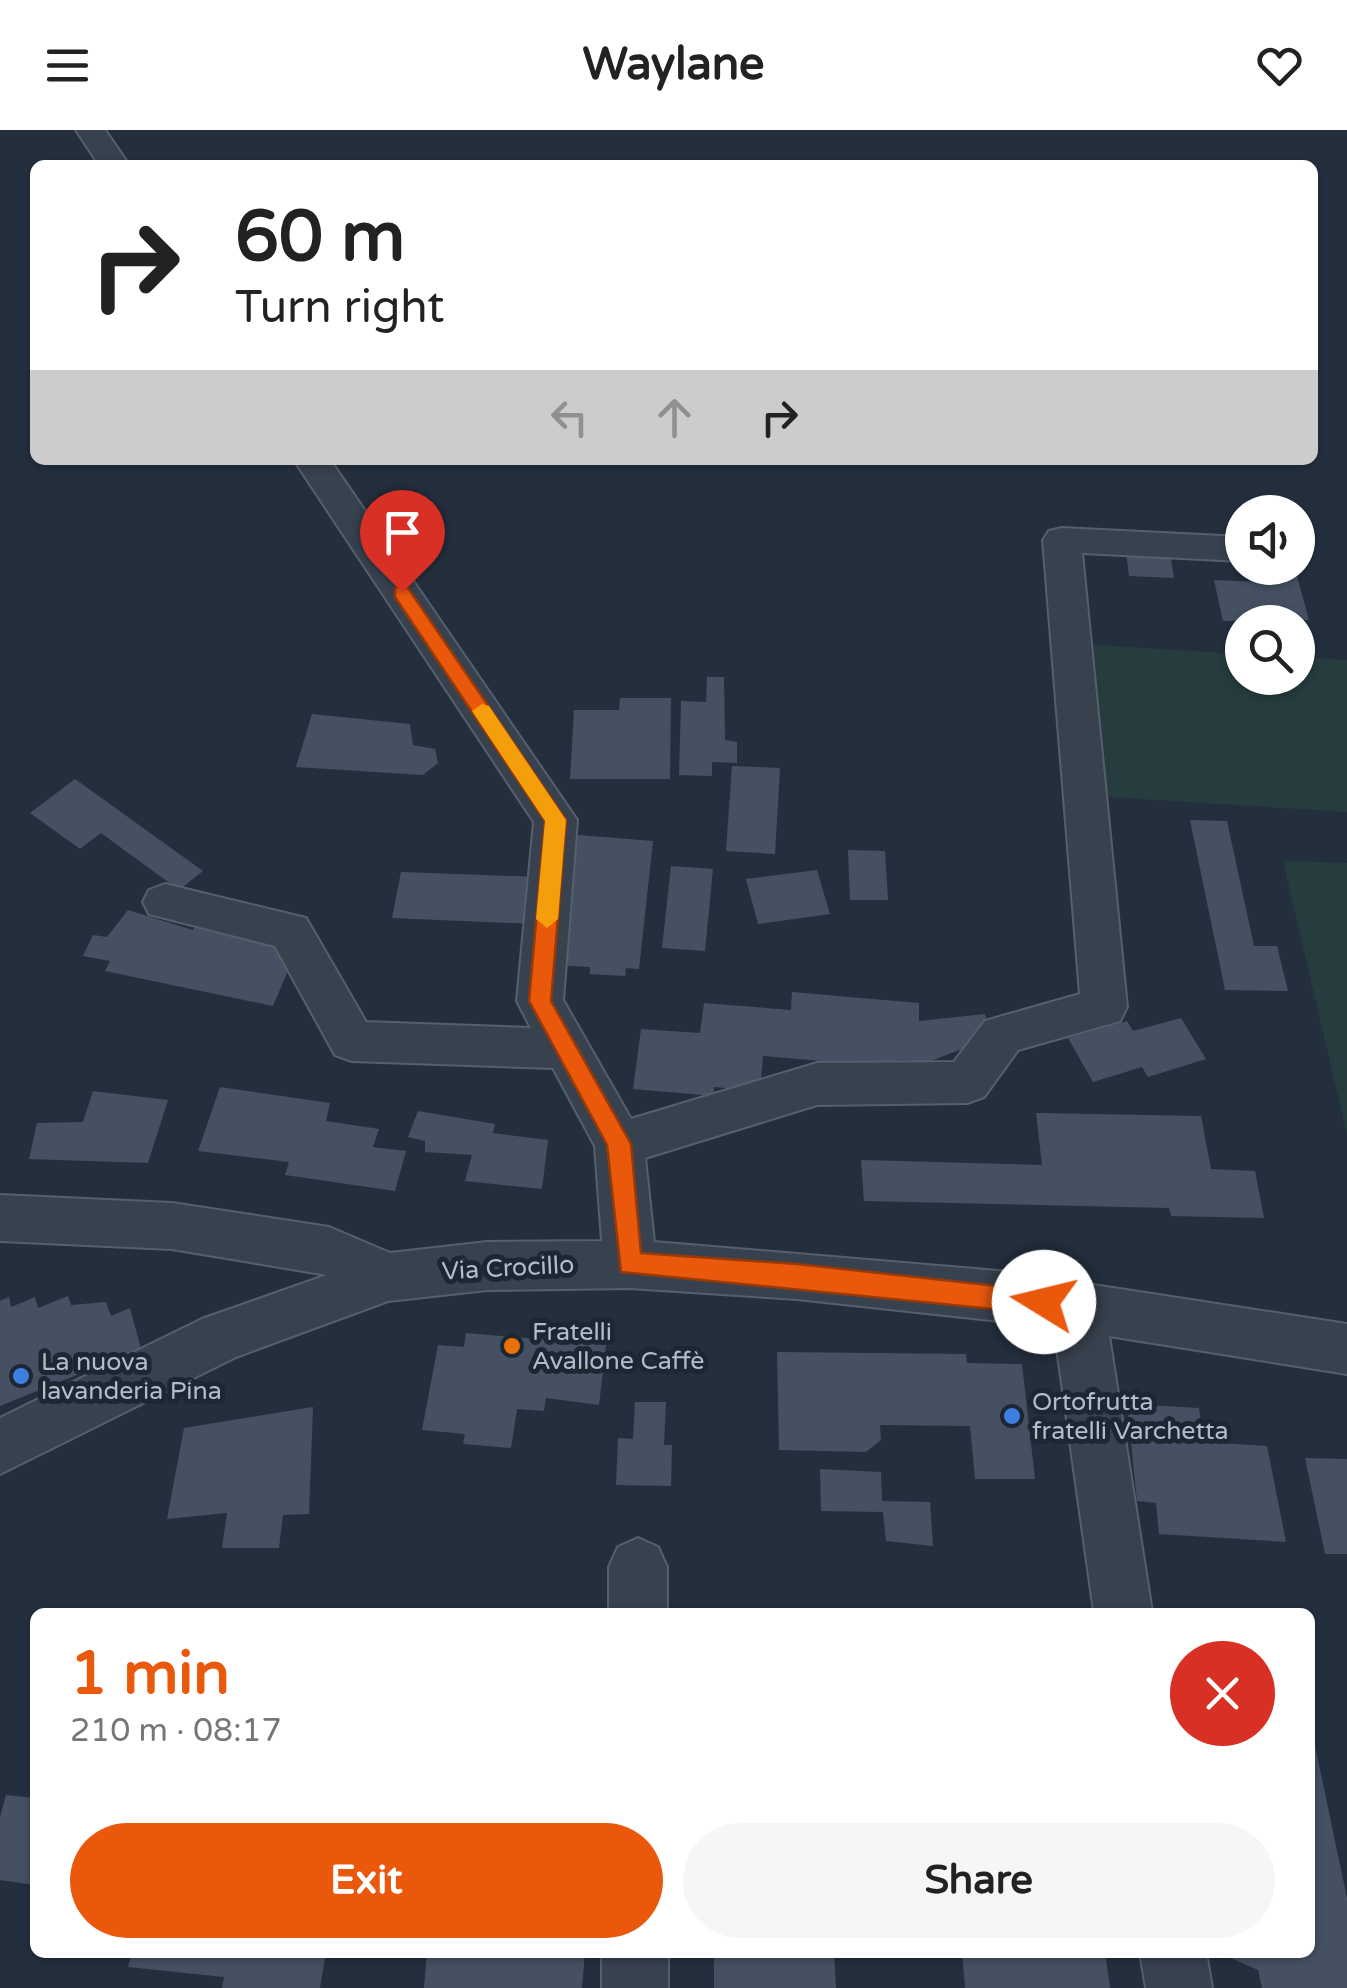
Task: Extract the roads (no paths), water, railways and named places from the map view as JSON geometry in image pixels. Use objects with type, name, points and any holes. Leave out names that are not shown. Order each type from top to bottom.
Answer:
[{"type":"street","points":[[90,130],[111,160]]},
{"type":"street","points":[[315,465],[556,820],[540,1001],[619,1144],[630,1264]]},
{"type":"street","points":[[619,1144],[818,1084],[967,1082],[1002,1035],[1104,1007],[1062,540],[1225,548]]},
{"type":"street","points":[[165,902],[290,931],[352,1041],[568,1049]]},
{"type":"street","points":[[0,1218],[192,1229],[330,1250],[388,1277]]},
{"type":"street","name":"Via Crocillo","points":[[0,1447],[221,1337],[388,1277],[487,1266],[630,1264],[1010,1296],[1347,1349]]},
{"type":"street","points":[[1078,1308],[1122,1608]]},
{"type":"street","points":[[635,1958],[635,1988]]},
{"type":"street","points":[[1175,1958],[1179,1988]]},
{"type":"place","name":"Fratelli Avallone Caffè","points":[[512,1346]]},
{"type":"place","name":"La nuova lavanderia Pina","points":[[21,1376]]},
{"type":"place","name":"Ortofrutta fratelli Varchetta","points":[[1012,1416]]}]
